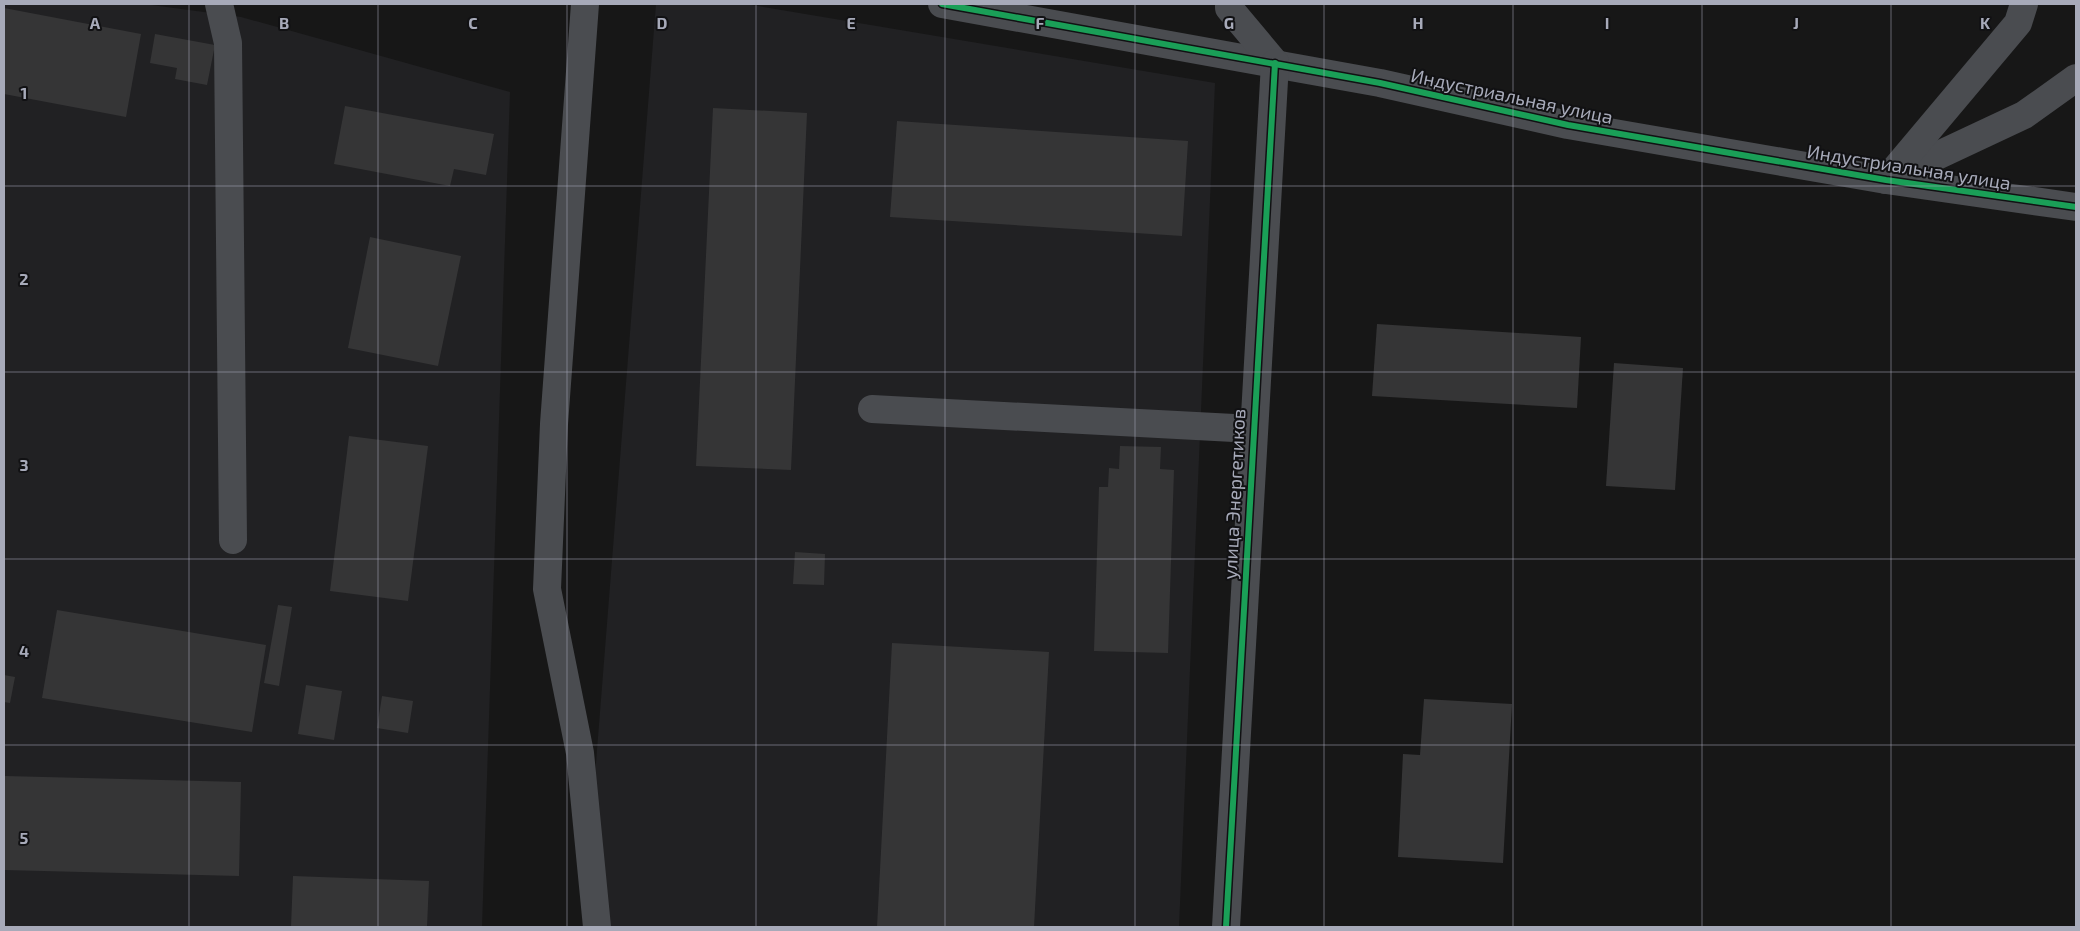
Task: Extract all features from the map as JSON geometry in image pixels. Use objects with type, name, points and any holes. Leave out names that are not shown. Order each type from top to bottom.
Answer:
[{"type":"street","points":[[219,4],[228,43],[233,540]]},
{"type":"street","points":[[586,4],[555,414],[547,589],[580,753],[597,927]]},
{"type":"street","name":"Индустриальная улица","points":[[942,4],[1380,83],[1568,125],[1886,180],[2076,207]]},
{"type":"street","points":[[1229,4],[1229,8],[1275,63]]},
{"type":"street","points":[[1886,180],[2018,23],[2024,4]]},
{"type":"street","name":"улица Энергетиков","points":[[1226,927],[1275,63]]},
{"type":"street","points":[[1886,180],[2024,115],[2076,78]]},
{"type":"street","points":[[872,409],[1253,429]]},
{"type":"shaded area","points":[[4,4],[144,4],[241,17],[510,92],[482,927],[4,927]]},
{"type":"shaded area","points":[[656,4],[746,4],[1215,83],[1179,927],[583,927]]},
{"type":"building","points":[[4,8],[141,34],[126,117],[4,94]]},
{"type":"building","points":[[155,34],[215,45],[207,85],[175,79],[177,68],[150,63]]},
{"type":"building","points":[[345,106],[494,134],[486,175],[454,169],[450,186],[334,164]]},
{"type":"building","points":[[713,108],[807,113],[791,470],[696,466]]},
{"type":"building","points":[[897,121],[1188,141],[1182,236],[890,217]]},
{"type":"building","points":[[370,237],[461,256],[438,366],[348,348]]},
{"type":"building","points":[[1377,324],[1581,337],[1577,408],[1372,396]]},
{"type":"building","points":[[1614,363],[1683,368],[1675,490],[1606,486]]},
{"type":"building","points":[[349,436],[428,446],[408,601],[330,591]]},
{"type":"building","points":[[1120,446],[1161,447],[1160,469],[1174,470],[1168,653],[1094,651],[1099,487],[1108,487],[1109,468],[1119,469]]},
{"type":"building","points":[[795,552],[825,554],[824,585],[793,584]]},
{"type":"building","points":[[278,605],[292,607],[279,686],[264,683]]},
{"type":"building","points":[[57,610],[266,645],[252,732],[42,698]]},
{"type":"building","points":[[892,643],[1049,652],[1034,927],[877,927]]},
{"type":"building","points":[[4,675],[15,677],[10,703],[4,702]]},
{"type":"building","points":[[306,685],[342,691],[334,740],[298,734]]},
{"type":"building","points":[[382,696],[413,701],[408,733],[377,728]]},
{"type":"building","points":[[1424,699],[1512,704],[1503,863],[1398,857],[1403,754],[1420,755]]},
{"type":"building","points":[[5,776],[241,782],[239,876],[4,870]]},
{"type":"building","points":[[293,876],[429,881],[427,927],[291,927]]},
{"type":"cycle path","points":[[942,4],[1380,83],[1568,125],[1886,180],[2076,207]]},
{"type":"cycle path","points":[[1226,927],[1275,63]]}]
